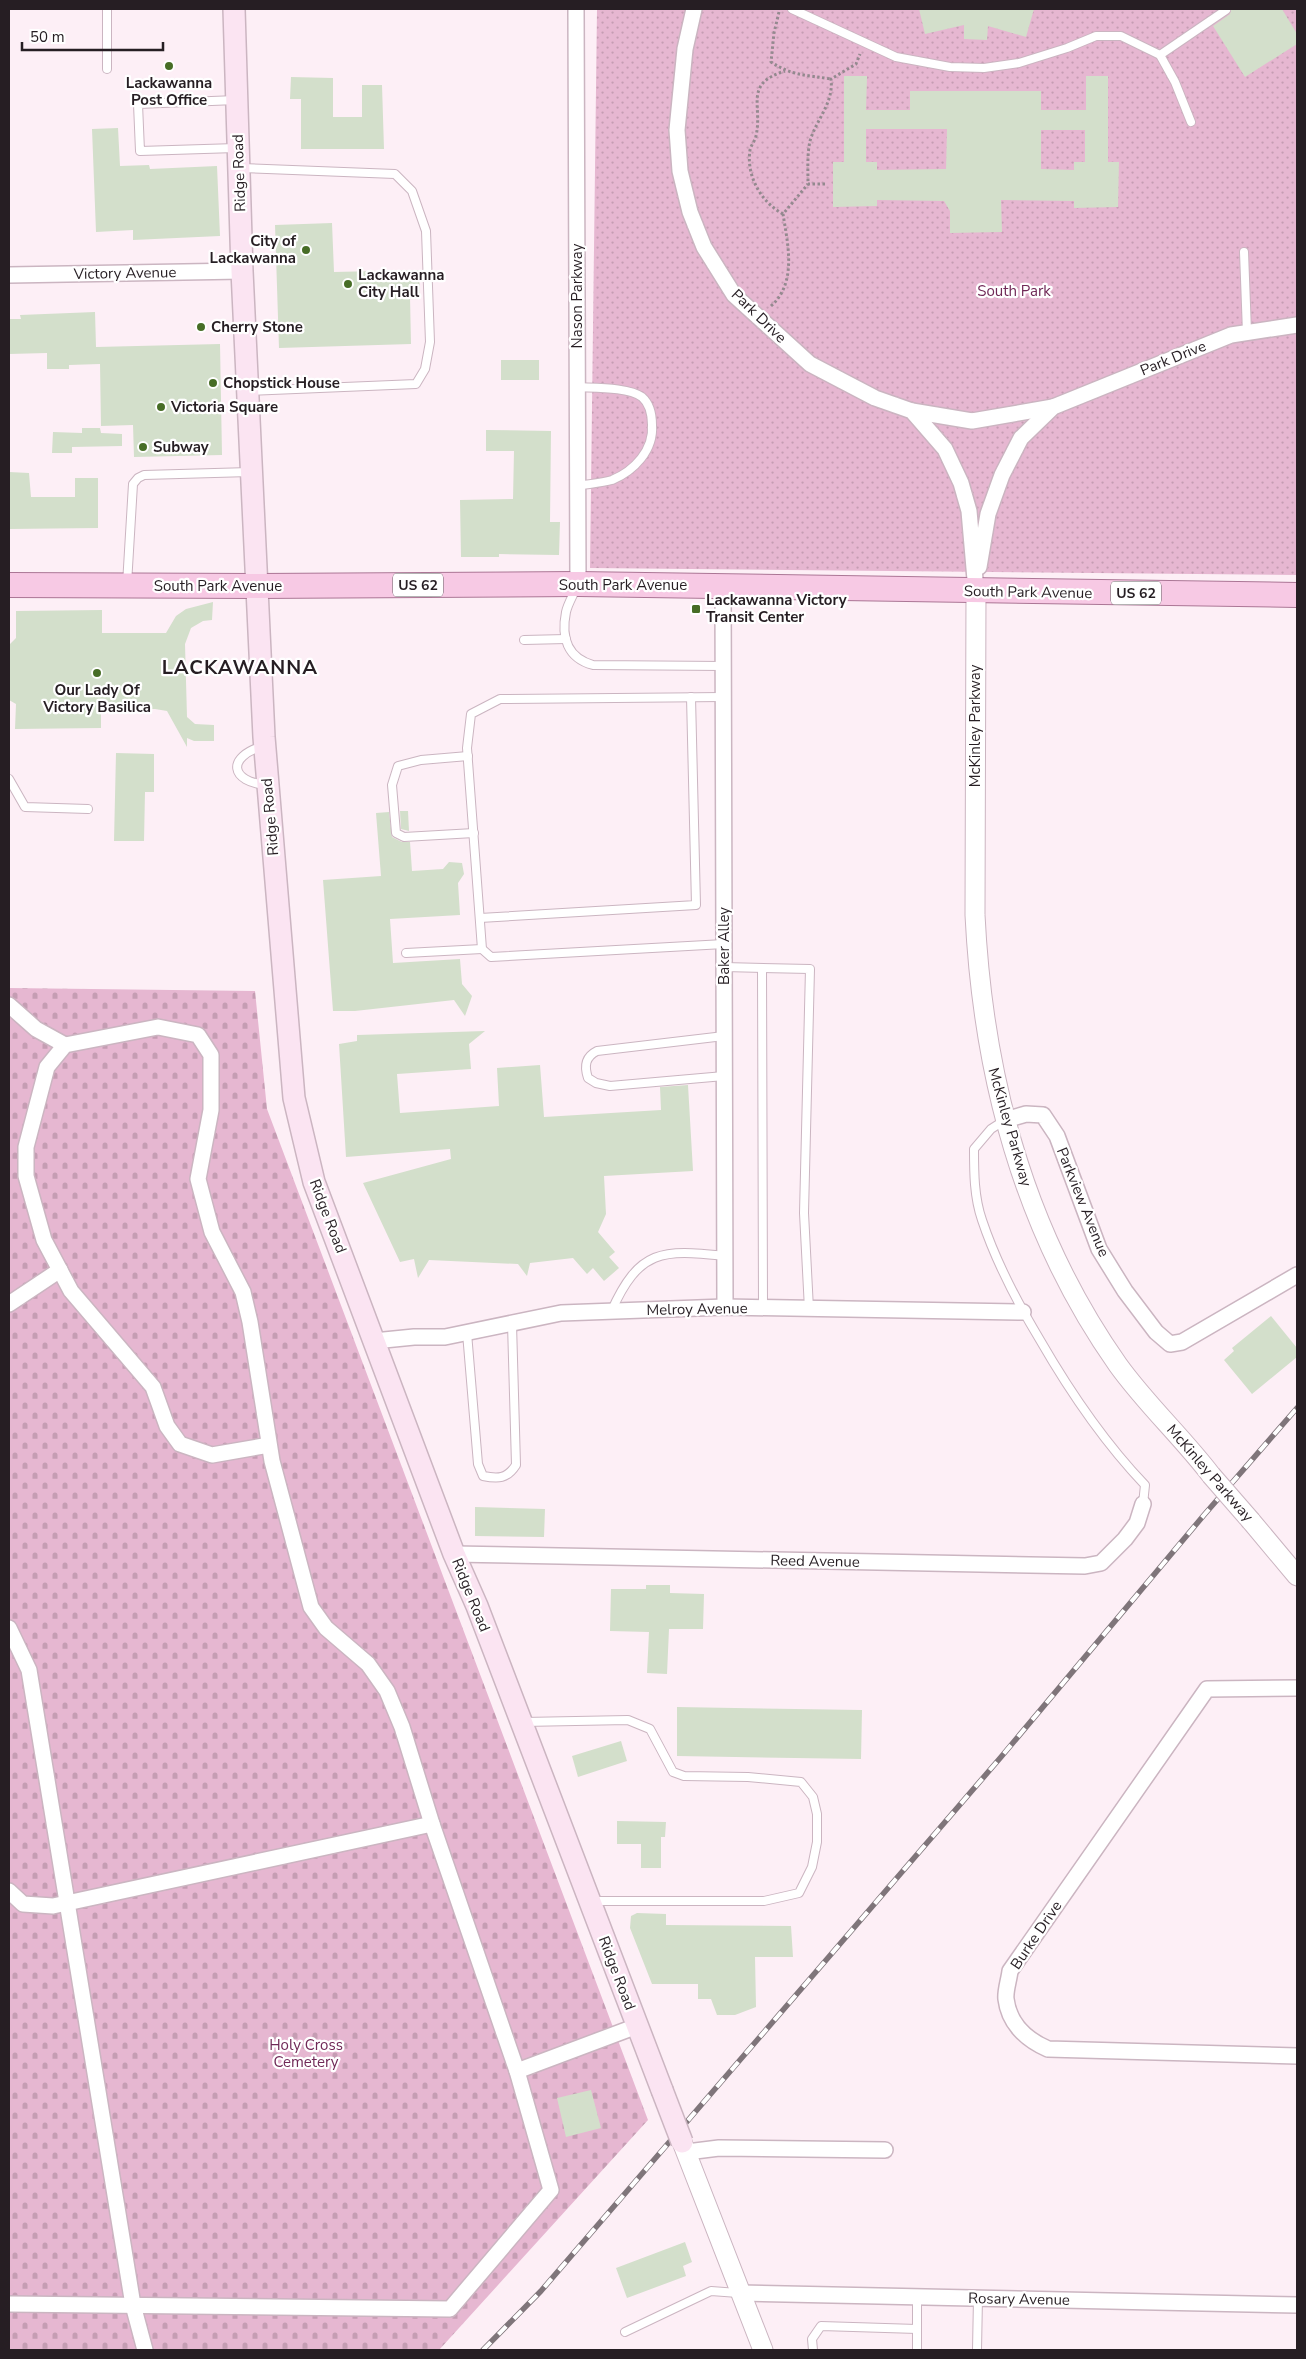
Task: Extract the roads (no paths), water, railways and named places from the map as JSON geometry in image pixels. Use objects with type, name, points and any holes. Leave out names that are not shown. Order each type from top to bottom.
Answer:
[{"type":"main road","name":"Ridge Road","points":[[234,9],[242,271],[265,746],[294,1098],[314,1182],[362,1304],[374,1342],[454,1554],[685,2147]]},
{"type":"main road","name":"South Park Avenue","points":[[9,585],[578,584],[1297,595]]},
{"type":"street","name":"Nason Parkway","points":[[576,9],[578,584]]},
{"type":"street","name":"Park Drive","points":[[694,9],[685,50],[677,130],[680,171],[690,212],[704,247],[734,295],[810,364],[874,398],[912,411],[972,421],[1053,407],[1231,335],[1297,325]]},
{"type":"street","name":"Victory Avenue","points":[[9,275],[242,271]]},
{"type":"street","name":"Park Drive","points":[[976,591],[988,514],[1002,475],[1021,438],[1053,407]]},
{"type":"street","points":[[912,411],[945,449],[960,483],[969,512],[976,591]]},
{"type":"street","name":"Baker Alley","points":[[722,586],[725,1308]]},
{"type":"street","name":"McKinley Parkway","points":[[976,591],[976,938],[982,1012],[990,1056],[1005,1120],[1016,1156],[1038,1216],[1064,1276],[1082,1310],[1120,1368],[1297,1576]]},
{"type":"street","points":[[9,1005],[36,1029],[65,1045]]},
{"type":"street","points":[[9,2304],[450,2309],[551,2190],[517,2071],[432,1824],[402,1727],[386,1691],[368,1664],[326,1628],[311,1607],[269,1445],[250,1322],[243,1292],[212,1232],[198,1179],[211,1110],[211,1055],[198,1035],[158,1027],[65,1045],[47,1067],[26,1147],[26,1176],[44,1240],[71,1291],[153,1387],[167,1426],[180,1444],[212,1455],[269,1445]]},
{"type":"street","name":"Parkview Avenue","points":[[1005,1120],[1026,1114],[1043,1115],[1057,1136],[1099,1249],[1125,1291],[1156,1332],[1170,1344],[1182,1342],[1297,1275]]},
{"type":"street","points":[[9,1304],[60,1270]]},
{"type":"street","name":"Melroy Avenue","points":[[374,1342],[414,1337],[445,1337],[562,1314],[725,1308],[1023,1312]]},
{"type":"street","name":"Reed Avenue","points":[[454,1554],[1085,1566],[1101,1563],[1125,1539],[1137,1523],[1143,1504]]},
{"type":"street","points":[[9,1628],[29,1670],[133,2305],[145,2350]]},
{"type":"street","name":"Burke Drive","points":[[1297,1688],[1207,1689],[1010,1972],[1006,1999],[1014,2024],[1032,2042],[1048,2049],[1297,2056]]},
{"type":"street","points":[[9,1891],[23,1904],[53,1906],[432,1824]]},
{"type":"street","points":[[517,2071],[637,2026]]},
{"type":"street","points":[[685,2147],[884,2150]]},
{"type":"street","name":"Ridge Road","points":[[685,2147],[762,2350]]},
{"type":"street","name":"Rosary Avenue","points":[[740,2293],[1297,2304]]},
{"type":"lane","points":[[107,9],[107,69]]},
{"type":"lane","points":[[792,9],[896,57],[950,67],[984,68],[1019,63],[1067,48],[1096,36],[1121,36],[1160,56],[1175,82],[1191,122]]},
{"type":"lane","points":[[1160,56],[1226,10]]},
{"type":"lane","points":[[237,100],[138,104],[140,151],[239,158],[395,174],[412,191],[426,231],[430,342],[424,369],[416,384],[248,391]]},
{"type":"lane","points":[[1244,252],[1247,332]]},
{"type":"lane","points":[[578,387],[625,391],[642,397],[652,413],[653,434],[647,452],[628,472],[611,480],[578,486]]},
{"type":"lane","points":[[127,586],[133,484],[138,478],[144,475],[252,472]]},
{"type":"lane","points":[[578,584],[566,612],[566,639],[570,651],[579,661],[593,665],[723,666]]},
{"type":"lane","points":[[524,640],[566,639]]},
{"type":"lane","points":[[480,918],[696,905],[692,697]]},
{"type":"lane","points":[[723,697],[500,699],[471,714],[468,756],[482,948],[491,957],[724,944]]},
{"type":"lane","points":[[265,746],[242,755],[237,762],[237,768],[241,778],[248,782],[268,785]]},
{"type":"lane","points":[[468,756],[421,760],[398,766],[392,785],[396,834],[404,837],[474,833]]},
{"type":"lane","points":[[9,779],[26,807],[88,809]]},
{"type":"lane","points":[[406,953],[482,948]]},
{"type":"lane","points":[[724,967],[810,969],[804,1213],[809,1309]]},
{"type":"lane","points":[[762,968],[763,1308]]},
{"type":"lane","points":[[724,1036],[597,1051],[590,1055],[584,1066],[588,1078],[596,1083],[610,1086],[724,1076]]},
{"type":"lane","points":[[1005,1120],[991,1129],[974,1149],[974,1180],[981,1219],[1004,1274],[1023,1312],[1072,1394],[1120,1459],[1144,1484],[1143,1504]]},
{"type":"lane","points":[[611,1312],[620,1292],[632,1274],[652,1257],[665,1253],[690,1252],[725,1256]]},
{"type":"lane","points":[[467,1333],[478,1464],[483,1476],[503,1478],[511,1473],[516,1465],[512,1324]]},
{"type":"lane","points":[[521,1722],[628,1720],[650,1729],[673,1772],[684,1776],[748,1777],[801,1782],[813,1797],[817,1814],[817,1842],[812,1866],[798,1893],[764,1901],[590,1901]]},
{"type":"lane","points":[[625,2332],[711,2291],[740,2293]]},
{"type":"lane","points":[[917,2296],[917,2350]]},
{"type":"lane","points":[[977,2350],[978,2298]]},
{"type":"lane","points":[[813,2350],[812,2339],[822,2326],[917,2329]]},
{"type":"railway","points":[[483,2350],[541,2291],[1001,1757],[1204,1515],[1297,1408]]},
{"type":"place","name":"Lackawanna Post Office","points":[[169,66]]},
{"type":"place","name":"City of Lackawanna","points":[[306,250]]},
{"type":"place","name":"Lackawanna City Hall","points":[[348,284]]},
{"type":"place","name":"Cherry Stone","points":[[201,327]]},
{"type":"place","name":"Chopstick House","points":[[213,383]]},
{"type":"place","name":"Victoria Square","points":[[161,407]]},
{"type":"place","name":"Subway","points":[[143,447]]},
{"type":"place","name":"Lackawanna Victory Transit Center","points":[[696,609]]},
{"type":"place","name":"Our Lady Of Victory Basilica","points":[[97,673]]},
{"type":"district","name":"LACKAWANNA","points":[[240,667]]},
{"type":"park label","name":"South Park","points":[[1014,291]]},
{"type":"park label","name":"Holy Cross Cemetery","points":[[306,2054]]}]
